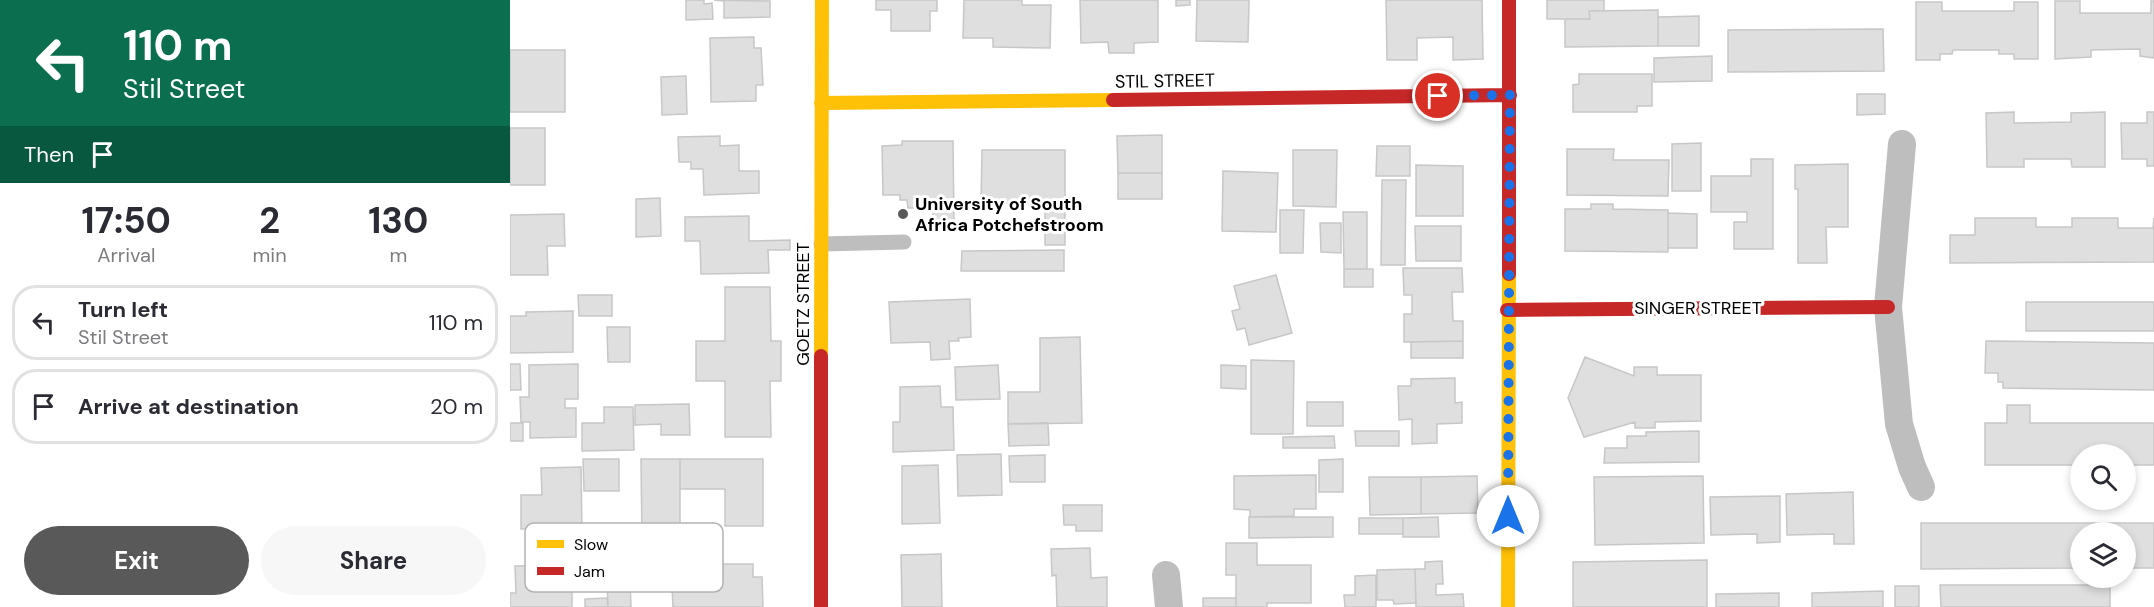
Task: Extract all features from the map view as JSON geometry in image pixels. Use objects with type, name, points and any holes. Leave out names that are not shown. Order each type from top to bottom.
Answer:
[{"type":"street","name":"GOETZ STREET","points":[[821,607],[822,0]]},
{"type":"street","points":[[1508,607],[1509,0]]},
{"type":"street","name":"STIL STREET","points":[[821,103],[1510,95]]},
{"type":"street","points":[[1902,144],[1888,307],[1899,424],[1912,467],[1922,487]]},
{"type":"street","name":"SINGER STREET","points":[[1508,310],[1888,307]]},
{"type":"street","points":[[1166,575],[1169,607]]},
{"type":"lane","points":[[821,244],[904,242]]},
{"type":"building","points":[[686,0],[704,0],[704,4],[712,3],[713,19],[686,20]]},
{"type":"building","points":[[714,0],[770,1],[770,17],[724,18],[724,1]]},
{"type":"building","points":[[876,0],[937,0],[937,11],[930,11],[930,31],[891,31],[891,10],[876,10]]},
{"type":"building","points":[[964,0],[1022,0],[1022,5],[1051,5],[1050,48],[993,47],[993,38],[963,38]]},
{"type":"building","points":[[1080,0],[1158,0],[1158,42],[1134,43],[1134,53],[1109,53],[1108,42],[1081,43]]},
{"type":"building","points":[[1176,0],[1190,0],[1190,5],[1176,6]]},
{"type":"building","points":[[1197,0],[1249,0],[1248,42],[1196,41]]},
{"type":"building","points":[[1386,0],[1482,0],[1483,59],[1453,60],[1453,37],[1417,38],[1417,60],[1387,60]]},
{"type":"building","points":[[1547,0],[1604,0],[1604,11],[1589,11],[1590,19],[1547,19]]},
{"type":"building","points":[[2055,1],[2080,1],[2080,13],[2151,13],[2151,1],[2154,1],[2154,58],[2140,56],[2140,49],[2091,50],[2091,57],[2055,59]]},
{"type":"building","points":[[1916,2],[1942,2],[1942,11],[2014,11],[2014,2],[2038,2],[2038,59],[2014,59],[2014,54],[1999,54],[1999,50],[1953,50],[1952,54],[1940,54],[1940,60],[1916,60]]},
{"type":"building","points":[[1658,10],[1658,46],[1565,47],[1565,19],[1590,19],[1589,11]]},
{"type":"building","points":[[1699,16],[1699,46],[1658,46],[1658,17]]},
{"type":"building","points":[[1883,29],[1884,71],[1728,72],[1728,30]]},
{"type":"building","points":[[754,37],[754,48],[761,48],[763,85],[756,85],[756,101],[711,102],[710,38]]},
{"type":"building","points":[[510,50],[565,50],[565,112],[510,112]]},
{"type":"building","points":[[1712,56],[1712,81],[1654,82],[1654,58]]},
{"type":"building","points":[[1579,74],[1652,74],[1652,106],[1637,106],[1637,112],[1573,112],[1573,85],[1579,84]]},
{"type":"building","points":[[686,76],[687,114],[662,115],[661,77]]},
{"type":"building","points":[[1857,94],[1885,94],[1885,114],[1857,115]]},
{"type":"building","points":[[2014,112],[2014,123],[2071,122],[2071,113],[2105,112],[2105,167],[2072,167],[2071,159],[2024,159],[2024,167],[1987,167],[1986,113]]},
{"type":"building","points":[[2147,112],[2154,112],[2154,166],[2147,166],[2147,159],[2122,159],[2121,123],[2147,123]]},
{"type":"building","points":[[510,128],[545,128],[545,185],[510,185]]},
{"type":"building","points":[[1162,135],[1162,173],[1118,173],[1117,136]]},
{"type":"building","points":[[720,136],[720,146],[739,145],[739,171],[759,171],[759,193],[704,195],[703,169],[691,169],[691,162],[679,162],[678,137]]},
{"type":"building","points":[[902,141],[953,141],[954,223],[933,223],[933,208],[908,208],[907,200],[900,200],[900,195],[883,195],[882,146],[902,145]]},
{"type":"building","points":[[1701,143],[1701,191],[1672,191],[1672,144]]},
{"type":"building","points":[[1377,146],[1410,146],[1410,176],[1376,176]]},
{"type":"building","points":[[1567,149],[1614,149],[1613,160],[1669,160],[1668,196],[1567,195]]},
{"type":"building","points":[[982,150],[1065,150],[1065,203],[981,203]]},
{"type":"building","points":[[1293,150],[1337,150],[1336,207],[1293,206]]},
{"type":"building","points":[[1751,159],[1773,159],[1773,249],[1734,249],[1734,222],[1747,222],[1747,212],[1711,212],[1711,176],[1751,176]]},
{"type":"building","points":[[1848,164],[1848,227],[1826,227],[1827,263],[1798,263],[1798,189],[1795,189],[1795,165]]},
{"type":"building","points":[[1416,165],[1463,166],[1463,216],[1416,216]]},
{"type":"building","points":[[1223,171],[1278,173],[1276,232],[1222,231]]},
{"type":"building","points":[[1118,173],[1162,173],[1162,199],[1118,199]]},
{"type":"building","points":[[1382,180],[1406,180],[1405,265],[1381,265]]},
{"type":"building","points":[[660,198],[661,236],[636,237],[636,199]]},
{"type":"building","points":[[1045,203],[1065,203],[1065,245],[1045,245]]},
{"type":"building","points":[[1591,204],[1613,204],[1613,209],[1668,210],[1668,252],[1565,251],[1565,209],[1591,209]]},
{"type":"building","points":[[1280,210],[1304,210],[1303,253],[1280,253]]},
{"type":"building","points":[[1343,212],[1367,212],[1367,269],[1344,269]]},
{"type":"building","points":[[1668,213],[1697,214],[1697,248],[1668,248]]},
{"type":"building","points":[[564,214],[565,246],[547,246],[548,275],[510,275],[510,215]]},
{"type":"building","points":[[749,216],[749,241],[790,240],[790,250],[768,250],[769,273],[701,274],[700,241],[685,241],[685,217]]},
{"type":"building","points":[[1975,218],[2036,218],[2036,227],[2072,227],[2072,218],[2118,218],[2118,228],[2153,228],[2154,218],[2154,262],[1950,263],[1950,235],[1975,235]]},
{"type":"building","points":[[1320,223],[1341,223],[1341,253],[1321,252]]},
{"type":"building","points":[[1415,226],[1461,226],[1461,261],[1416,261]]},
{"type":"building","points":[[1064,250],[1064,271],[961,271],[962,251]]},
{"type":"building","points":[[1403,268],[1462,268],[1463,292],[1452,292],[1453,321],[1463,321],[1463,341],[1404,342],[1404,314],[1412,314],[1412,295],[1404,295]]},
{"type":"building","points":[[1344,269],[1373,269],[1373,287],[1344,287]]},
{"type":"building","points":[[1276,275],[1292,333],[1249,345],[1245,328],[1237,330],[1232,311],[1240,309],[1234,286]]},
{"type":"building","points":[[725,287],[770,287],[771,341],[781,341],[781,381],[770,381],[771,437],[725,437],[725,381],[696,381],[696,341],[725,341]]},
{"type":"building","points":[[578,295],[612,295],[612,316],[579,316]]},
{"type":"building","points":[[970,299],[971,337],[949,341],[950,359],[931,360],[930,342],[891,343],[889,302]]},
{"type":"building","points":[[2026,302],[2154,302],[2154,331],[2026,331]]},
{"type":"building","points":[[573,311],[573,352],[510,353],[510,316],[526,316],[526,312]]},
{"type":"building","points":[[607,327],[630,327],[630,362],[608,362]]},
{"type":"building","points":[[1080,337],[1082,423],[1008,424],[1008,392],[1040,392],[1040,338]]},
{"type":"building","points":[[1463,341],[1463,358],[1411,358],[1411,342]]},
{"type":"building","points":[[1986,341],[2154,343],[2154,390],[2003,388],[2003,382],[1998,382],[1998,373],[1985,373]]},
{"type":"building","points":[[1585,357],[1634,376],[1634,367],[1657,367],[1657,375],[1701,375],[1701,421],[1655,422],[1655,428],[1635,428],[1635,422],[1584,437],[1568,398]]},
{"type":"building","points":[[1251,360],[1294,361],[1293,434],[1251,434]]},
{"type":"building","points":[[510,364],[520,364],[521,390],[510,390]]},
{"type":"building","points":[[578,364],[578,399],[565,399],[565,408],[576,408],[576,437],[530,438],[530,422],[521,422],[520,397],[529,397],[529,365]]},
{"type":"building","points":[[998,365],[1000,399],[956,400],[955,367]]},
{"type":"building","points":[[1221,365],[1246,366],[1246,389],[1221,388]]},
{"type":"building","points":[[1455,378],[1455,403],[1462,402],[1462,423],[1437,424],[1437,443],[1412,444],[1412,419],[1399,420],[1398,386],[1411,386],[1411,379]]},
{"type":"building","points":[[940,386],[941,407],[953,407],[954,450],[893,452],[893,422],[900,422],[900,387]]},
{"type":"building","points":[[1307,402],[1343,402],[1343,426],[1307,426]]},
{"type":"building","points":[[689,404],[690,435],[661,435],[661,424],[635,425],[635,405]]},
{"type":"building","points":[[2007,405],[2030,405],[2030,423],[2154,423],[2154,465],[2136,465],[2136,444],[2070,444],[2070,465],[1985,465],[1985,423],[2007,423]]},
{"type":"building","points":[[604,407],[633,407],[634,450],[582,451],[582,423],[604,423]]},
{"type":"building","points":[[510,423],[523,423],[523,441],[510,441]]},
{"type":"building","points":[[1048,423],[1049,445],[1009,446],[1008,424]]},
{"type":"building","points":[[1355,431],[1399,431],[1399,446],[1356,446]]},
{"type":"building","points":[[1699,431],[1699,462],[1604,463],[1605,448],[1627,448],[1627,436],[1646,436],[1646,432]]},
{"type":"building","points":[[1334,436],[1335,448],[1283,448],[1283,437]]},
{"type":"building","points":[[1001,454],[1002,495],[958,496],[957,455]]},
{"type":"building","points":[[1045,455],[1045,482],[1010,482],[1009,456]]},
{"type":"building","points":[[583,459],[619,459],[619,491],[584,491]]},
{"type":"building","points":[[641,459],[680,459],[680,523],[642,523]]},
{"type":"building","points":[[680,459],[763,459],[763,526],[725,526],[725,489],[680,489]]},
{"type":"building","points":[[1343,459],[1343,492],[1319,492],[1319,460]]},
{"type":"building","points":[[938,465],[940,523],[902,524],[902,466]]},
{"type":"building","points":[[581,467],[582,523],[525,523],[525,529],[521,529],[521,495],[542,495],[541,468]]},
{"type":"building","points":[[1316,475],[1316,509],[1294,509],[1294,516],[1250,517],[1250,510],[1234,509],[1234,476]]},
{"type":"building","points":[[1477,476],[1478,513],[1421,514],[1421,477]]},
{"type":"building","points":[[1703,476],[1704,543],[1595,545],[1594,477]]},
{"type":"building","points":[[1369,477],[1421,477],[1421,514],[1370,515]]},
{"type":"building","points":[[1853,492],[1854,544],[1834,544],[1834,534],[1787,535],[1786,494]]},
{"type":"building","points":[[1780,496],[1780,542],[1757,543],[1757,534],[1711,535],[1710,497]]},
{"type":"building","points":[[1063,505],[1102,505],[1102,531],[1076,531],[1076,525],[1064,525]]},
{"type":"building","points":[[1249,517],[1333,517],[1333,537],[1249,538]]},
{"type":"building","points":[[1438,517],[1439,537],[1403,537],[1403,518]]},
{"type":"building","points":[[1359,518],[1403,518],[1403,534],[1359,534]]},
{"type":"building","points":[[1921,523],[2070,523],[2070,568],[1921,569]]},
{"type":"building","points":[[2136,523],[2154,523],[2154,568],[2136,568]]},
{"type":"building","points":[[1226,543],[1257,543],[1257,565],[1311,565],[1311,603],[1267,603],[1267,607],[1236,607],[1236,575],[1226,575]]},
{"type":"building","points":[[1090,548],[1091,578],[1107,577],[1107,607],[1057,607],[1056,575],[1052,576],[1051,549]]},
{"type":"building","points":[[941,554],[942,607],[902,607],[901,555]]},
{"type":"building","points":[[1707,560],[1707,607],[1573,607],[1573,562]]},
{"type":"building","points":[[1442,561],[1443,584],[1436,584],[1436,595],[1463,594],[1464,607],[1416,607],[1415,569],[1425,569],[1425,562]]},
{"type":"building","points":[[723,564],[753,564],[753,577],[762,577],[763,607],[673,607],[672,592],[723,592]]},
{"type":"building","points":[[515,566],[525,566],[525,592],[572,592],[572,607],[510,607],[510,593],[516,593]]},
{"type":"building","points":[[1415,569],[1416,603],[1394,604],[1393,600],[1377,600],[1377,570]]},
{"type":"building","points":[[1376,575],[1376,607],[1345,607],[1344,595],[1355,595],[1355,576]]},
{"type":"building","points":[[1940,585],[2070,585],[2070,588],[2110,588],[2110,607],[1941,607]]},
{"type":"building","points":[[1895,586],[1919,586],[1919,607],[1895,607]]},
{"type":"building","points":[[1883,591],[1883,607],[1812,607],[1812,593]]},
{"type":"building","points":[[607,592],[630,592],[631,607],[608,607]]},
{"type":"building","points":[[1779,593],[1779,607],[1716,607],[1716,594]]},
{"type":"building","points":[[607,598],[608,607],[585,607],[585,599]]},
{"type":"building","points":[[1203,598],[1236,598],[1236,607],[1203,607]]},
{"type":"traffic: slow","points":[[821,356],[822,0]]},
{"type":"traffic: slow","points":[[821,103],[1113,100]]},
{"type":"traffic: slow","points":[[1508,607],[1509,274]]},
{"type":"traffic: jam","points":[[1509,0],[1509,274]]},
{"type":"traffic: jam","points":[[1113,100],[1510,95]]},
{"type":"traffic: jam","points":[[1507,310],[1888,307]]},
{"type":"traffic: jam","points":[[821,356],[821,607]]},
{"type":"place","name":"University of South Africa Potchefstroom","points":[[903,214]]},
{"type":"route","points":[[1438,96],[1510,95],[1508,516]]}]
